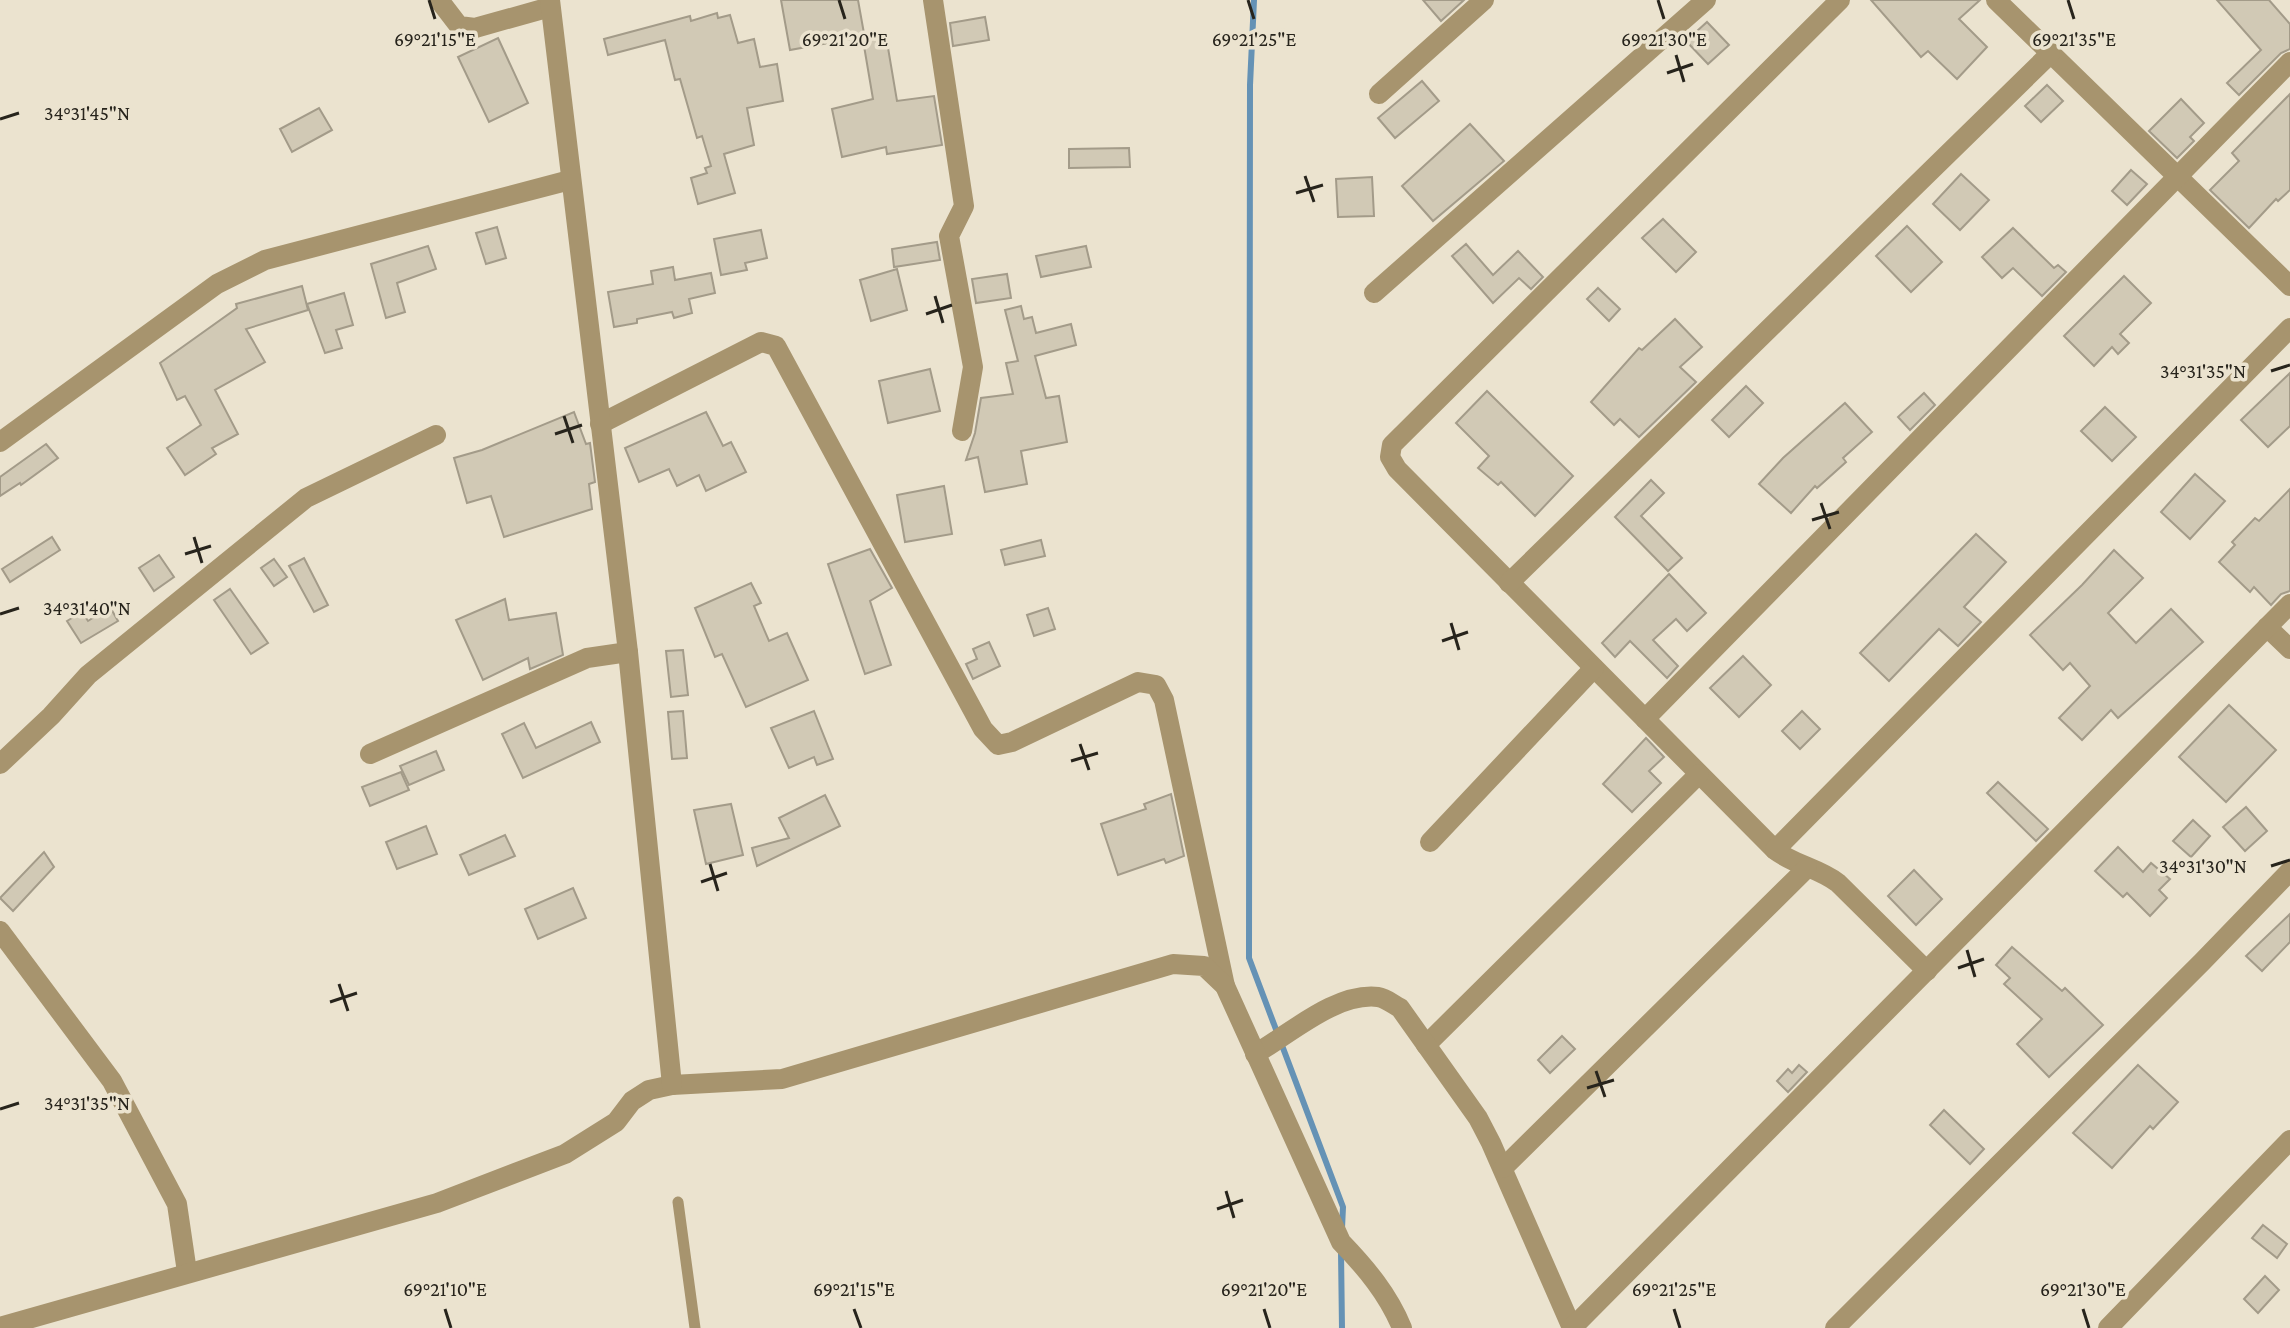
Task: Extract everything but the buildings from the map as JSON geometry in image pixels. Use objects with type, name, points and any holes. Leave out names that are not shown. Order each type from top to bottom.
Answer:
[{"type":"street","points":[[439,0],[459,26],[475,28],[550,4],[628,652],[672,1085]]},
{"type":"street","points":[[933,0],[964,206],[949,236],[973,367],[962,431]]},
{"type":"street","points":[[1379,94],[1484,0]]},
{"type":"street","points":[[1374,293],[1706,0]]},
{"type":"street","points":[[1840,0],[1392,445],[1390,457],[1397,469],[1775,850],[1787,859],[1827,874],[1927,971]]},
{"type":"street","points":[[1996,0],[2290,286]]},
{"type":"street","points":[[1509,583],[2050,54]]},
{"type":"street","points":[[1645,719],[2290,62]]},
{"type":"street","points":[[0,442],[238,272],[265,260],[570,180]]},
{"type":"street","points":[[1775,850],[2290,328]]},
{"type":"street","points":[[600,424],[761,342],[776,346],[983,729],[998,745],[1012,742],[1138,682],[1156,685],[1164,700],[1225,986],[1341,1242],[1372,1275],[1394,1308],[1402,1328]]},
{"type":"street","points":[[0,764],[51,716],[88,675],[306,498],[436,435]]},
{"type":"street","points":[[1255,1054],[1330,1008],[1353,998],[1381,997],[1400,1008],[1478,1118],[1572,1328],[2290,604]]},
{"type":"street","points":[[2267,627],[2290,649]]},
{"type":"street","points":[[370,754],[587,658],[628,652]]},
{"type":"street","points":[[1430,842],[1594,668]]},
{"type":"street","points":[[1426,1045],[1699,774]]},
{"type":"street","points":[[1503,1168],[1807,868]]},
{"type":"street","points":[[1835,1328],[2290,871]]},
{"type":"street","points":[[3,938],[112,1081],[177,1204],[187,1272]]},
{"type":"street","points":[[0,1327],[437,1203],[551,1159],[598,1136],[616,1122],[632,1101],[649,1090],[672,1085],[782,1079],[1173,964],[1204,966],[1225,986]]},
{"type":"street","points":[[2108,1328],[2290,1140]]},
{"type":"lane","points":[[678,1202],[695,1328]]},
{"type":"waterway","points":[[1254,0],[1250,85],[1249,958],[1343,1207],[1342,1228]]},
{"type":"waterway","points":[[1341,1252],[1342,1328]]}]
